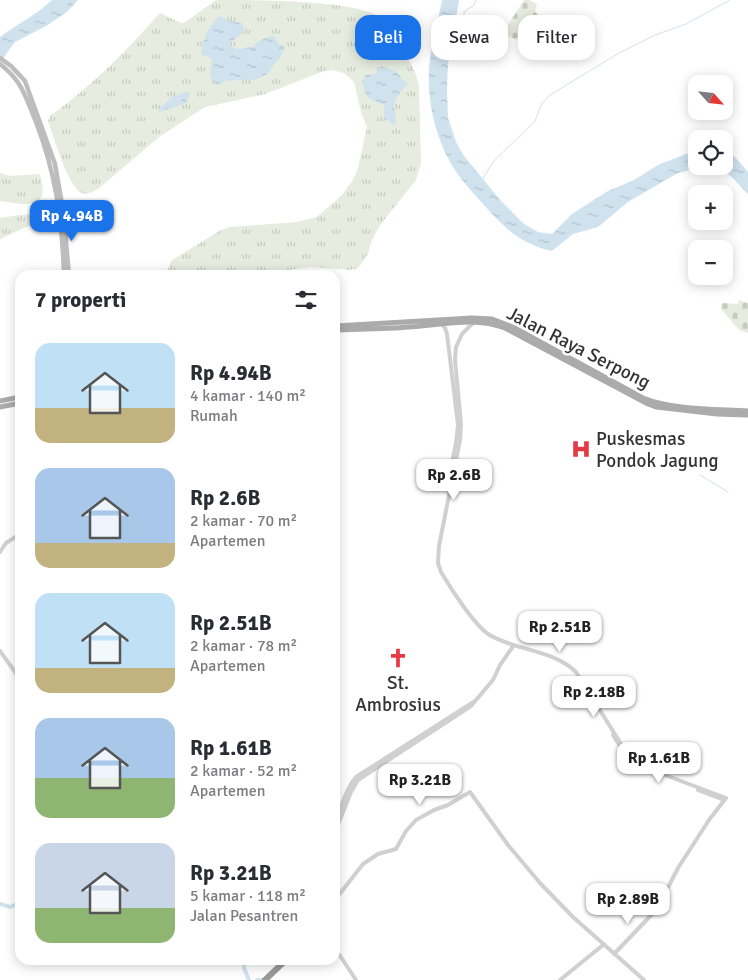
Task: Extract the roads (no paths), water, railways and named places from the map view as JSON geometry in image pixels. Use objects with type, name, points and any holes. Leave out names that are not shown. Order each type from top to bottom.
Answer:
[{"type":"highway","points":[[270,978],[282,965]]},
{"type":"main road","points":[[0,58],[24,91],[43,140],[59,192],[68,270]]},
{"type":"main road","points":[[0,64],[9,68]]},
{"type":"main road","points":[[61,210],[64,270]]},
{"type":"main road","name":"Jalan Raya Serpong","points":[[340,326],[487,318],[507,324],[629,392],[655,402],[748,415]]},
{"type":"main road","name":"Jalan Raya Serpong","points":[[340,330],[475,321],[499,326],[540,344]]},
{"type":"main road","points":[[0,401],[15,398]]},
{"type":"main road","points":[[0,407],[15,404]]},
{"type":"main road","name":"Jalan Raya Serpong","points":[[706,410],[748,411]]},
{"type":"street","points":[[437,552],[460,434],[455,360],[456,347],[462,334],[475,321]]},
{"type":"street","points":[[442,324],[447,334],[458,429],[437,552],[441,572],[479,625],[488,634],[513,646],[568,664],[576,672],[636,767],[725,799],[678,868],[658,910],[614,954]]},
{"type":"street","points":[[0,552],[6,542],[15,537]]},
{"type":"street","points":[[340,813],[353,783],[358,778],[475,701],[494,680],[500,665],[513,646]]},
{"type":"street","points":[[0,651],[15,672]]},
{"type":"street","points":[[340,892],[363,864],[378,854],[395,850],[406,831],[416,820],[470,792],[526,866],[556,900],[603,945],[644,980]]},
{"type":"street","points":[[560,980],[603,945]]},
{"type":"street","points":[[340,956],[356,980]]},
{"type":"water","points":[[52,0],[78,0],[67,12],[46,26],[15,42],[0,62],[0,37]]},
{"type":"water","points":[[442,0],[459,0],[456,15],[439,15]]},
{"type":"water","points":[[220,16],[229,21],[242,23],[245,31],[229,44],[235,49],[253,47],[259,41],[271,36],[275,37],[279,45],[285,46],[280,57],[263,77],[223,82],[218,85],[212,80],[210,74],[212,59],[201,54],[207,33]]},
{"type":"water","points":[[431,55],[431,60],[449,60],[448,118],[456,142],[464,156],[501,201],[524,224],[538,232],[552,234],[572,214],[608,191],[634,180],[658,165],[688,153],[688,170],[676,174],[628,202],[598,227],[573,234],[552,251],[541,248],[522,239],[506,228],[465,183],[448,159],[438,134],[431,108],[429,68]]},
{"type":"water","points":[[380,66],[396,71],[408,83],[399,93],[395,102],[396,123],[393,125],[384,119],[384,105],[369,98],[364,89],[365,75],[375,74]]},
{"type":"water","points":[[186,92],[190,94],[186,103],[159,112],[158,110],[172,97]]},
{"type":"water","points":[[733,155],[748,172],[748,194],[729,175],[733,175]]},
{"type":"waterway","points":[[464,15],[464,12],[474,5],[476,0]]},
{"type":"waterway","points":[[482,180],[493,162],[535,121],[542,103],[550,95],[619,53],[655,35],[686,24],[730,0]]},
{"type":"waterway","points":[[700,475],[728,492]]},
{"type":"waterway","points":[[0,904],[10,907],[15,905]]},
{"type":"waterway","points":[[244,965],[249,980]]},
{"type":"waterway","points":[[257,980],[264,980]]},
{"type":"place","name":"Puskesmas Pondok Jagung","points":[[581,449]]},
{"type":"place","name":"St. Ambrosius","points":[[398,658]]}]
